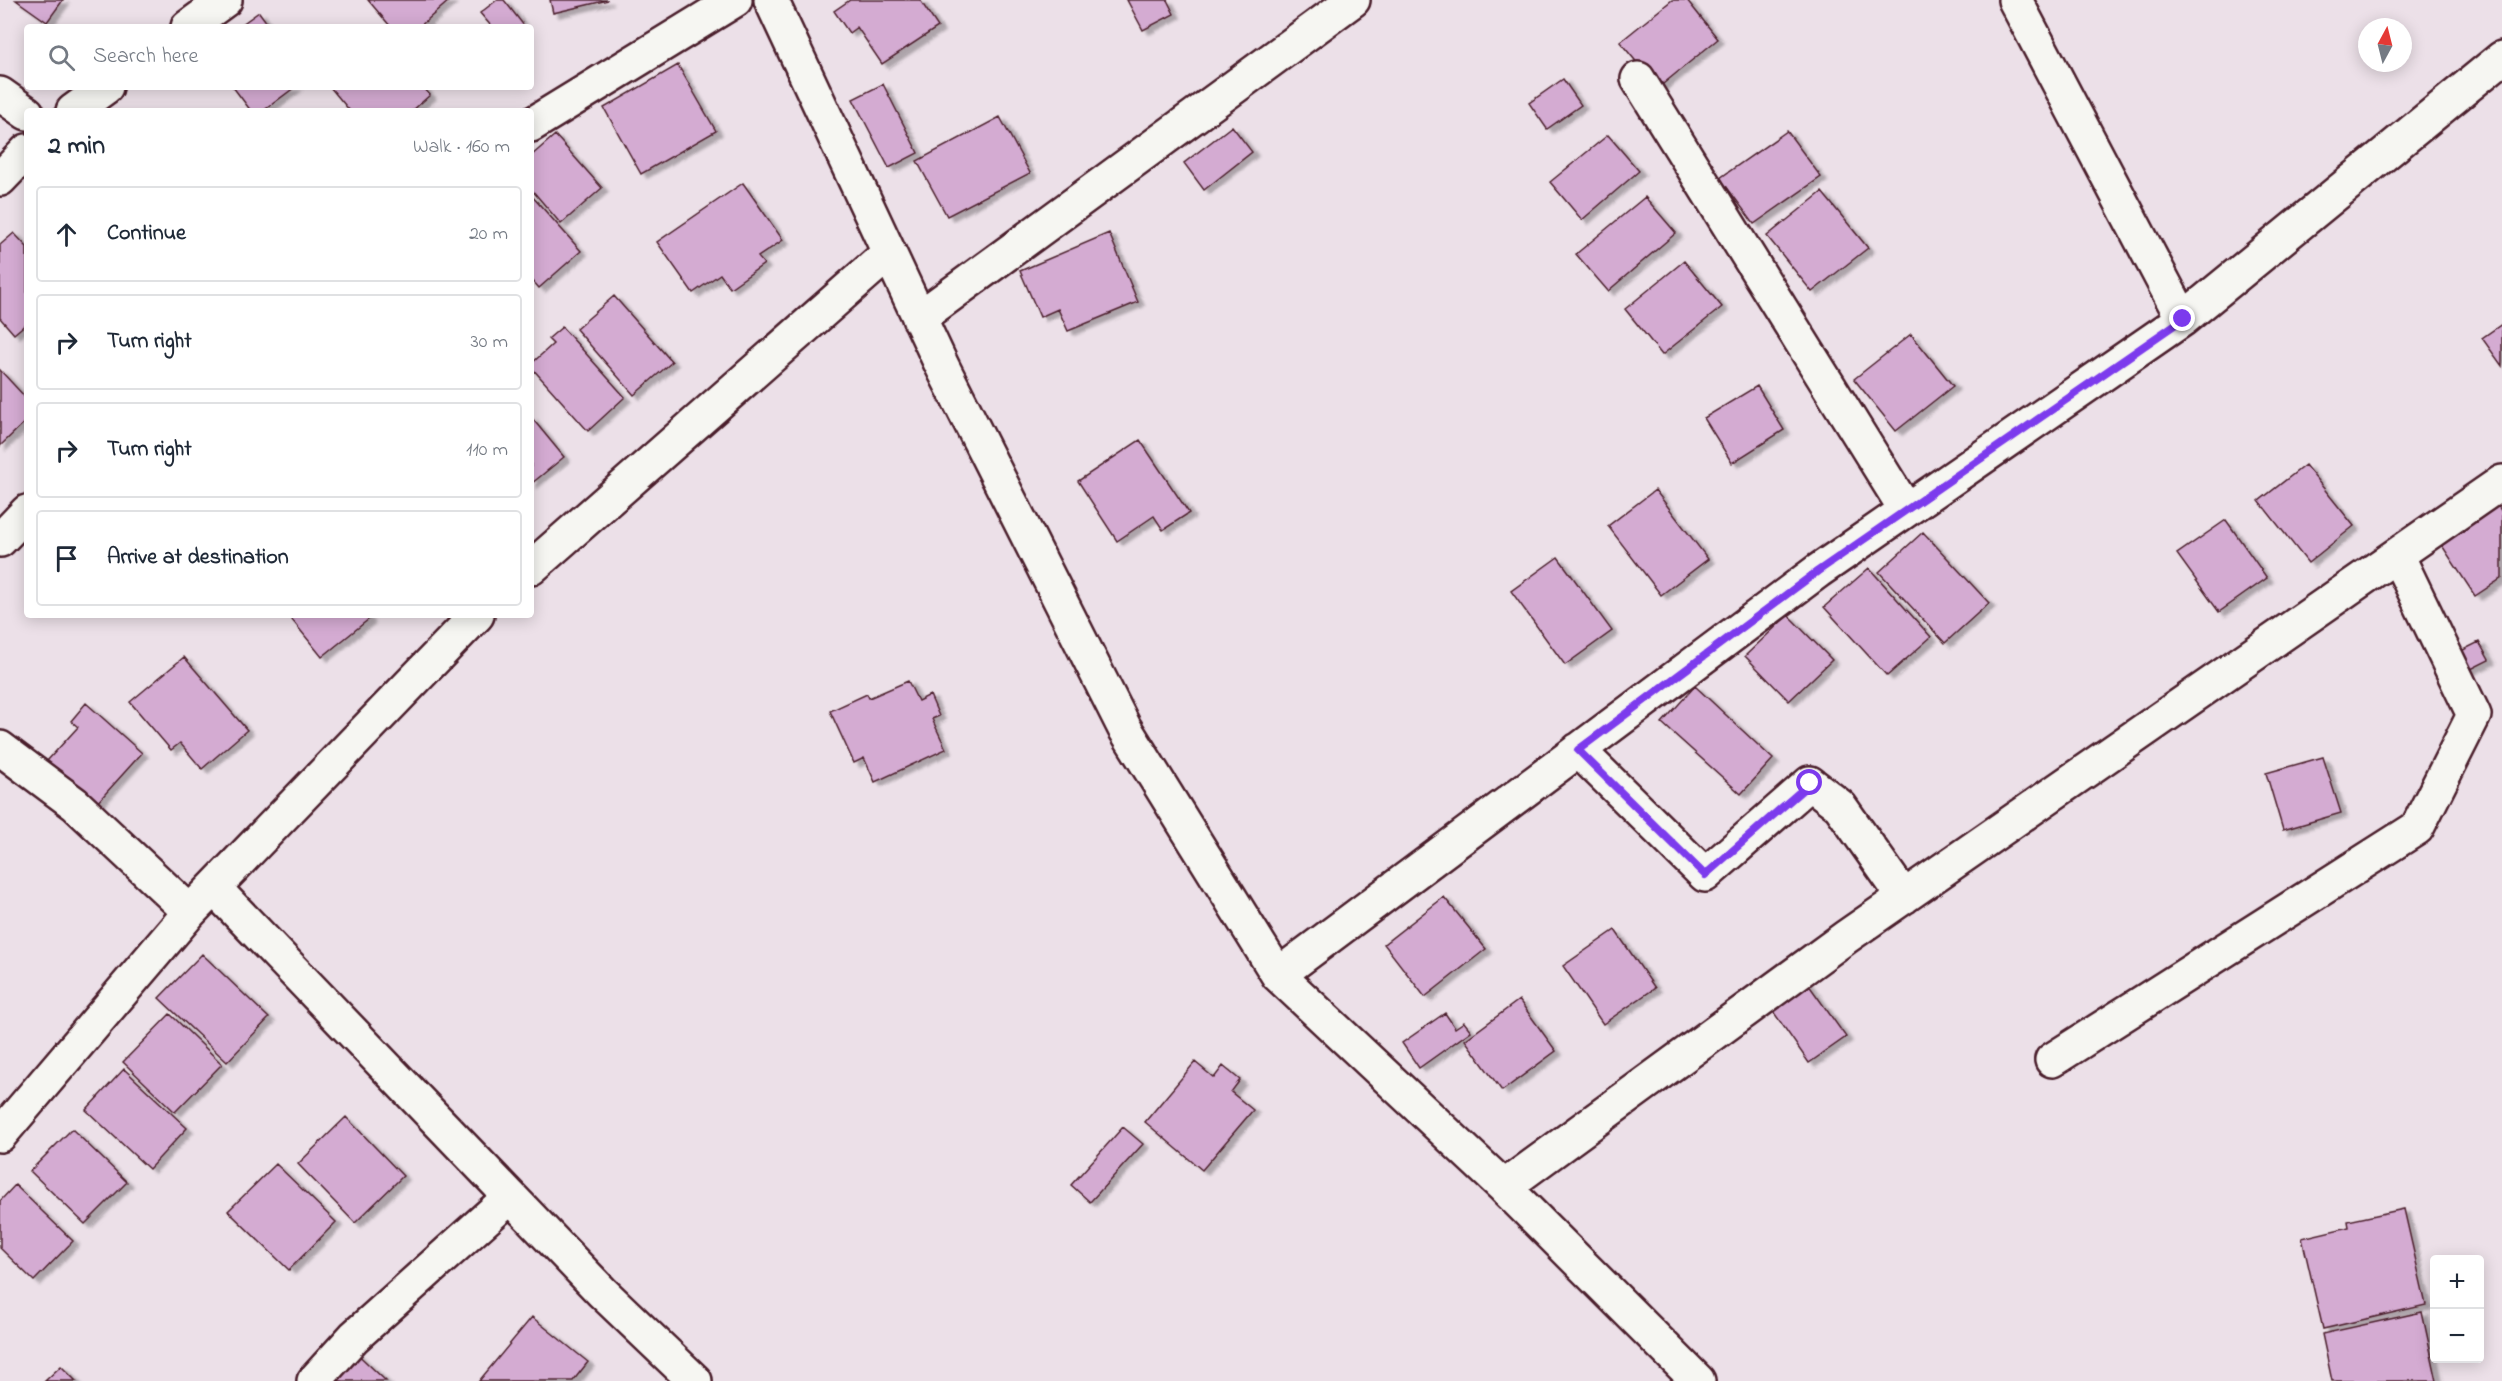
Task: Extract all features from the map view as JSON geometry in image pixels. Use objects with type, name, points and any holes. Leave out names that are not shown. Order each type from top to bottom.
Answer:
[{"type":"street","points":[[192,24],[225,0]]},
{"type":"street","points":[[534,123],[735,0]]},
{"type":"street","points":[[771,0],[919,318],[1124,728],[1278,975],[1504,1187],[1698,1381]]},
{"type":"street","points":[[919,318],[1353,0]]},
{"type":"street","points":[[2015,0],[2183,319]]},
{"type":"street","points":[[1278,975],[1818,571],[2183,319],[2502,58]]},
{"type":"street","points":[[1638,79],[1906,510]]},
{"type":"street","points":[[77,108],[101,90]]},
{"type":"street","points":[[0,94],[24,111]]},
{"type":"street","points":[[0,179],[24,154]]},
{"type":"street","points":[[534,565],[889,253]]},
{"type":"street","points":[[1504,1187],[1904,897],[2502,482]]},
{"type":"street","points":[[0,540],[24,515]]},
{"type":"street","points":[[2052,1060],[2417,828],[2474,715],[2397,555]]},
{"type":"street","points":[[0,1135],[190,912],[474,618]]},
{"type":"street","points":[[0,748],[75,804],[190,912]]},
{"type":"street","points":[[1578,750],[1705,875],[1810,783],[1840,806],[1904,897]]},
{"type":"street","points":[[214,888],[681,1376]]},
{"type":"street","points":[[314,1381],[354,1336],[510,1197]]},
{"type":"building","points":[[16,0],[63,0],[47,22]]},
{"type":"building","points":[[368,0],[450,0],[422,24],[388,24]]},
{"type":"building","points":[[497,0],[504,0],[523,24],[489,24],[480,13]]},
{"type":"building","points":[[550,0],[608,0],[553,13]]},
{"type":"building","points":[[850,0],[920,0],[938,27],[882,64],[857,27],[849,33],[834,11]]},
{"type":"building","points":[[1127,0],[1167,0],[1174,14],[1143,30]]},
{"type":"building","points":[[1672,0],[1687,0],[1718,39],[1658,88],[1620,42]]},
{"type":"building","points":[[259,12],[268,24],[242,24]]},
{"type":"building","points":[[678,65],[716,131],[641,174],[604,108]]},
{"type":"building","points":[[1563,79],[1581,105],[1547,129],[1529,103]]},
{"type":"building","points":[[883,84],[918,153],[889,168],[853,99]]},
{"type":"building","points":[[235,90],[291,90],[267,108],[249,108]]},
{"type":"building","points":[[332,90],[426,90],[430,95],[415,108],[348,108]]},
{"type":"building","points":[[1000,117],[1030,173],[947,216],[917,161]]},
{"type":"building","points":[[1232,126],[1252,152],[1204,190],[1184,163]]},
{"type":"building","points":[[1787,131],[1821,177],[1754,224],[1720,178]]},
{"type":"building","points":[[555,135],[602,188],[561,224],[534,192],[534,153]]},
{"type":"building","points":[[1608,135],[1639,171],[1582,220],[1550,182]]},
{"type":"building","points":[[743,183],[783,240],[758,257],[764,264],[730,288],[720,274],[693,293],[657,242]]},
{"type":"building","points":[[1822,192],[1868,248],[1812,292],[1767,236]]},
{"type":"building","points":[[1645,197],[1676,233],[1608,291],[1576,254]]},
{"type":"building","points":[[534,198],[581,251],[539,288],[534,282]]},
{"type":"building","points":[[14,233],[24,244],[24,326],[14,334],[0,318],[0,245]]},
{"type":"building","points":[[1109,233],[1138,302],[1068,331],[1058,309],[1040,317],[1020,271]]},
{"type":"building","points":[[1684,261],[1722,307],[1662,355],[1625,309]]},
{"type":"building","points":[[614,296],[672,362],[634,395],[576,329]]},
{"type":"building","points":[[2502,324],[2502,366],[2482,338]]},
{"type":"building","points":[[562,327],[625,397],[588,431],[534,370],[534,361],[553,344],[548,339]]},
{"type":"building","points":[[1911,334],[1953,386],[1896,431],[1854,379]]},
{"type":"building","points":[[0,370],[24,396],[24,423],[0,446]]},
{"type":"building","points":[[1757,386],[1784,430],[1732,463],[1704,418]]},
{"type":"building","points":[[534,421],[564,457],[534,482]]},
{"type":"building","points":[[1140,440],[1189,513],[1163,530],[1154,516],[1117,541],[1078,481]]},
{"type":"building","points":[[2305,465],[2354,526],[2308,563],[2259,501]]},
{"type":"building","points":[[1655,490],[1708,559],[1661,595],[1608,526]]},
{"type":"building","points":[[2497,504],[2502,512],[2502,578],[2475,596],[2439,541]]},
{"type":"building","points":[[2226,520],[2267,578],[2219,612],[2177,554]]},
{"type":"building","points":[[1923,532],[1989,603],[1945,643],[1879,572]]},
{"type":"building","points":[[1558,557],[1612,631],[1565,665],[1511,591]]},
{"type":"building","points":[[1869,568],[1931,637],[1887,676],[1824,607]]},
{"type":"building","points":[[1788,615],[1832,660],[1789,701],[1745,656]]},
{"type":"building","points":[[290,618],[369,619],[322,657]]},
{"type":"building","points":[[2479,642],[2489,660],[2459,675],[2449,657]]},
{"type":"building","points":[[184,657],[247,730],[202,769],[180,743],[171,750],[130,702]]},
{"type":"building","points":[[908,681],[918,701],[930,695],[939,716],[932,719],[946,749],[875,782],[864,758],[854,763],[830,711],[867,694],[869,698]]},
{"type":"building","points":[[1695,686],[1773,759],[1741,794],[1662,723]]},
{"type":"building","points":[[86,703],[142,753],[96,804],[47,761],[78,727],[71,721]]},
{"type":"building","points":[[2323,757],[2341,813],[2283,830],[2266,773]]},
{"type":"building","points":[[1444,897],[1486,949],[1425,997],[1384,944]]},
{"type":"building","points":[[1615,930],[1655,988],[1603,1024],[1563,966]]},
{"type":"building","points":[[202,954],[269,1018],[227,1062],[159,998]]},
{"type":"building","points":[[1806,981],[1846,1037],[1809,1063],[1770,1007]]},
{"type":"building","points":[[1519,1000],[1556,1051],[1502,1091],[1465,1040]]},
{"type":"building","points":[[1445,1013],[1455,1028],[1464,1022],[1471,1031],[1419,1068],[1402,1043]]},
{"type":"building","points":[[170,1014],[222,1064],[175,1112],[123,1062]]},
{"type":"building","points":[[1195,1062],[1214,1078],[1223,1066],[1240,1080],[1231,1092],[1253,1110],[1202,1170],[1145,1122]]},
{"type":"building","points":[[124,1069],[187,1128],[149,1169],[86,1110]]},
{"type":"building","points":[[346,1117],[403,1176],[355,1223],[298,1164]]},
{"type":"building","points":[[1123,1127],[1143,1144],[1090,1202],[1071,1185]]},
{"type":"building","points":[[72,1129],[127,1182],[85,1224],[30,1171]]},
{"type":"building","points":[[276,1164],[336,1222],[289,1270],[228,1211]]},
{"type":"building","points":[[15,1185],[73,1241],[34,1281],[0,1248],[0,1201]]},
{"type":"building","points":[[2404,1209],[2426,1305],[2323,1329],[2302,1238],[2349,1227],[2348,1221]]},
{"type":"building","points":[[2422,1312],[2430,1349],[2430,1363],[2433,1363],[2437,1381],[2332,1381],[2322,1334]]},
{"type":"building","points":[[532,1317],[588,1362],[573,1381],[479,1381]]},
{"type":"building","points":[[349,1346],[386,1381],[317,1381]]},
{"type":"building","points":[[61,1366],[76,1381],[45,1381]]},
{"type":"route","points":[[1810,783],[1705,875],[1578,750],[1818,571],[2183,319]]}]
